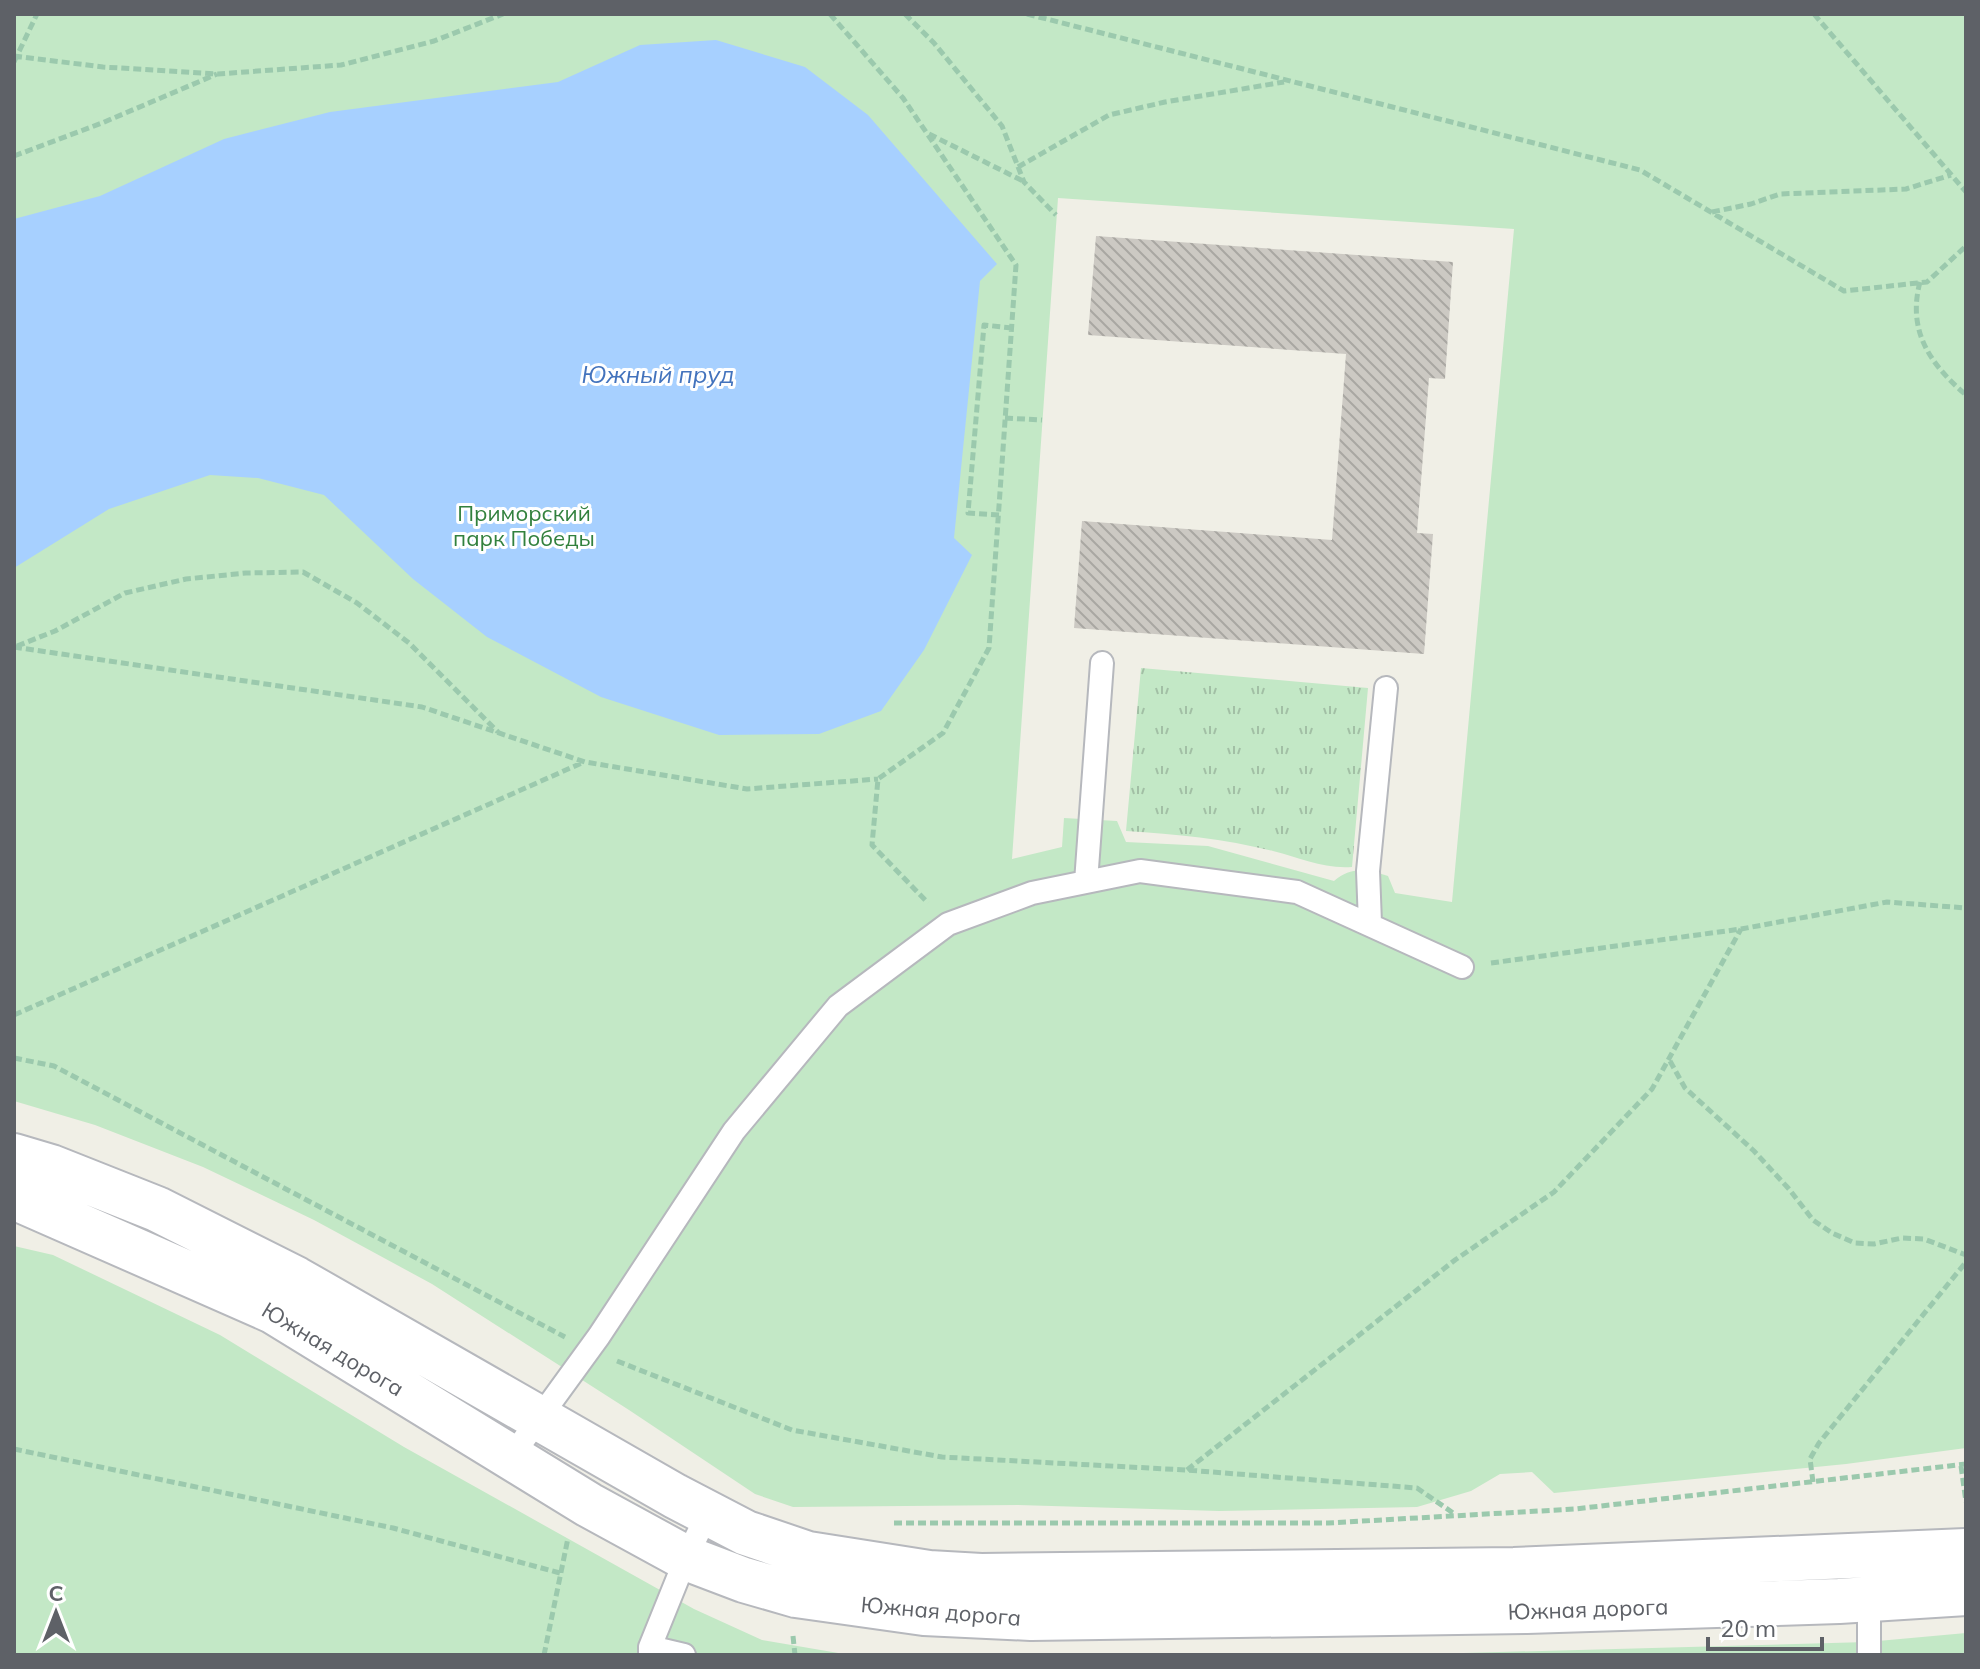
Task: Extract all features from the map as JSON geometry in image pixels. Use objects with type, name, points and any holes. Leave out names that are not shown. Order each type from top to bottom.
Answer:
[{"type":"street","name":"Южная дорога","points":[[14,1156],[51,1167],[157,1209],[296,1279],[708,1513],[746,1533],[808,1554],[929,1573],[981,1576],[1514,1570],[1868,1578],[1966,1593]]},
{"type":"street","name":"Южная дорога","points":[[14,1197],[273,1311],[589,1505],[686,1558],[796,1595],[924,1613],[1031,1618],[1527,1611],[1868,1578],[1966,1551]]},
{"type":"lane","points":[[1086,882],[1102,663]]},
{"type":"lane","points":[[1370,923],[1368,871],[1386,688]]},
{"type":"lane","points":[[511,1457],[589,1349],[734,1131],[838,1006],[948,924],[1032,893],[1140,871],[1297,892],[1462,967]]},
{"type":"lane","points":[[684,1655],[650,1651],[686,1558],[708,1513]]},
{"type":"lane","points":[[1868,1578],[1869,1655]]},
{"type":"path","points":[[37,14],[15,58],[218,74],[341,65],[434,41],[503,14]]},
{"type":"path","points":[[15,647],[422,707],[585,762],[747,789],[878,779],[943,733],[989,648],[1016,265],[903,98],[830,14]]},
{"type":"path","points":[[905,14],[934,43],[1002,126],[1024,182]]},
{"type":"path","points":[[1027,14],[1640,170],[1844,291],[1927,282],[1966,246]]},
{"type":"path","points":[[1814,14],[1966,192]]},
{"type":"path","points":[[14,156],[218,74]]},
{"type":"path","points":[[1018,167],[1109,115],[1165,102],[1289,82]]},
{"type":"path","points":[[928,133],[1024,182],[1056,215]]},
{"type":"path","points":[[1711,212],[1780,194],[1906,189],[1951,175]]},
{"type":"path","points":[[1920,282],[1915,301],[1918,333],[1927,352],[1966,395]]},
{"type":"path","points":[[999,515],[968,513],[984,325],[1012,328]]},
{"type":"path","points":[[1005,418],[1042,420]]},
{"type":"path","points":[[15,647],[55,631],[125,593],[186,579],[246,573],[303,572],[357,603],[409,643],[498,733]]},
{"type":"path","points":[[14,1015],[585,762]]},
{"type":"path","points":[[878,779],[872,845],[948,924]]},
{"type":"path","points":[[1462,967],[1741,929],[1887,902],[1966,908]]},
{"type":"path","points":[[1186,1470],[1455,1260],[1554,1192],[1652,1089],[1741,929]]},
{"type":"path","points":[[14,1058],[54,1066],[589,1349],[792,1430],[942,1457],[1186,1470],[1417,1488],[1456,1515]]},
{"type":"path","points":[[1670,1060],[1685,1088],[1754,1151],[1813,1220],[1832,1233],[1855,1243],[1924,1239],[1966,1255]]},
{"type":"path","points":[[1813,1482],[1810,1459],[1819,1443],[1966,1262]]},
{"type":"path","points":[[14,1449],[393,1528],[560,1573]]},
{"type":"path","points":[[883,1524],[1328,1523],[1575,1509],[1964,1465],[1966,1502]]},
{"type":"path","points":[[544,1655],[569,1530]]},
{"type":"path","points":[[793,1636],[795,1655]]},
{"type":"green space","name":"Приморский парк Победы","points":[[14,14],[1966,14],[1966,1448],[1846,1464],[1554,1493],[1532,1472],[1500,1474],[1471,1491],[1417,1507],[1219,1511],[1018,1505],[793,1507],[755,1494],[432,1284],[314,1220],[203,1167],[95,1125],[14,1101]],"holes":[[[1058,198],[1514,229],[1452,902],[1395,893],[1388,876],[1373,872],[1353,871],[1334,881],[1208,846],[1126,842],[1117,821],[1064,818],[1062,847],[1012,859]]]},
{"type":"green space","points":[[1141,668],[1368,688],[1352,867],[1322,865],[1219,840],[1126,831]]},
{"type":"green space","points":[[14,1246],[53,1255],[220,1335],[404,1447],[694,1609],[762,1640],[850,1655],[14,1655]]},
{"type":"green space","points":[[1966,1633],[1966,1655],[1392,1655],[1867,1642]]},
{"type":"water","name":"Южный пруд","points":[[716,40],[805,67],[868,115],[997,264],[980,281],[954,538],[972,555],[924,650],[881,711],[819,734],[719,735],[601,697],[487,637],[413,579],[324,495],[258,478],[210,475],[109,509],[14,568],[14,219],[100,196],[224,139],[330,112],[558,82],[640,45]]},
{"type":"building","points":[[1096,236],[1453,262],[1445,379],[1429,378],[1417,533],[1433,534],[1424,654],[1074,628],[1082,521],[1332,540],[1346,354],[1088,335]]}]
